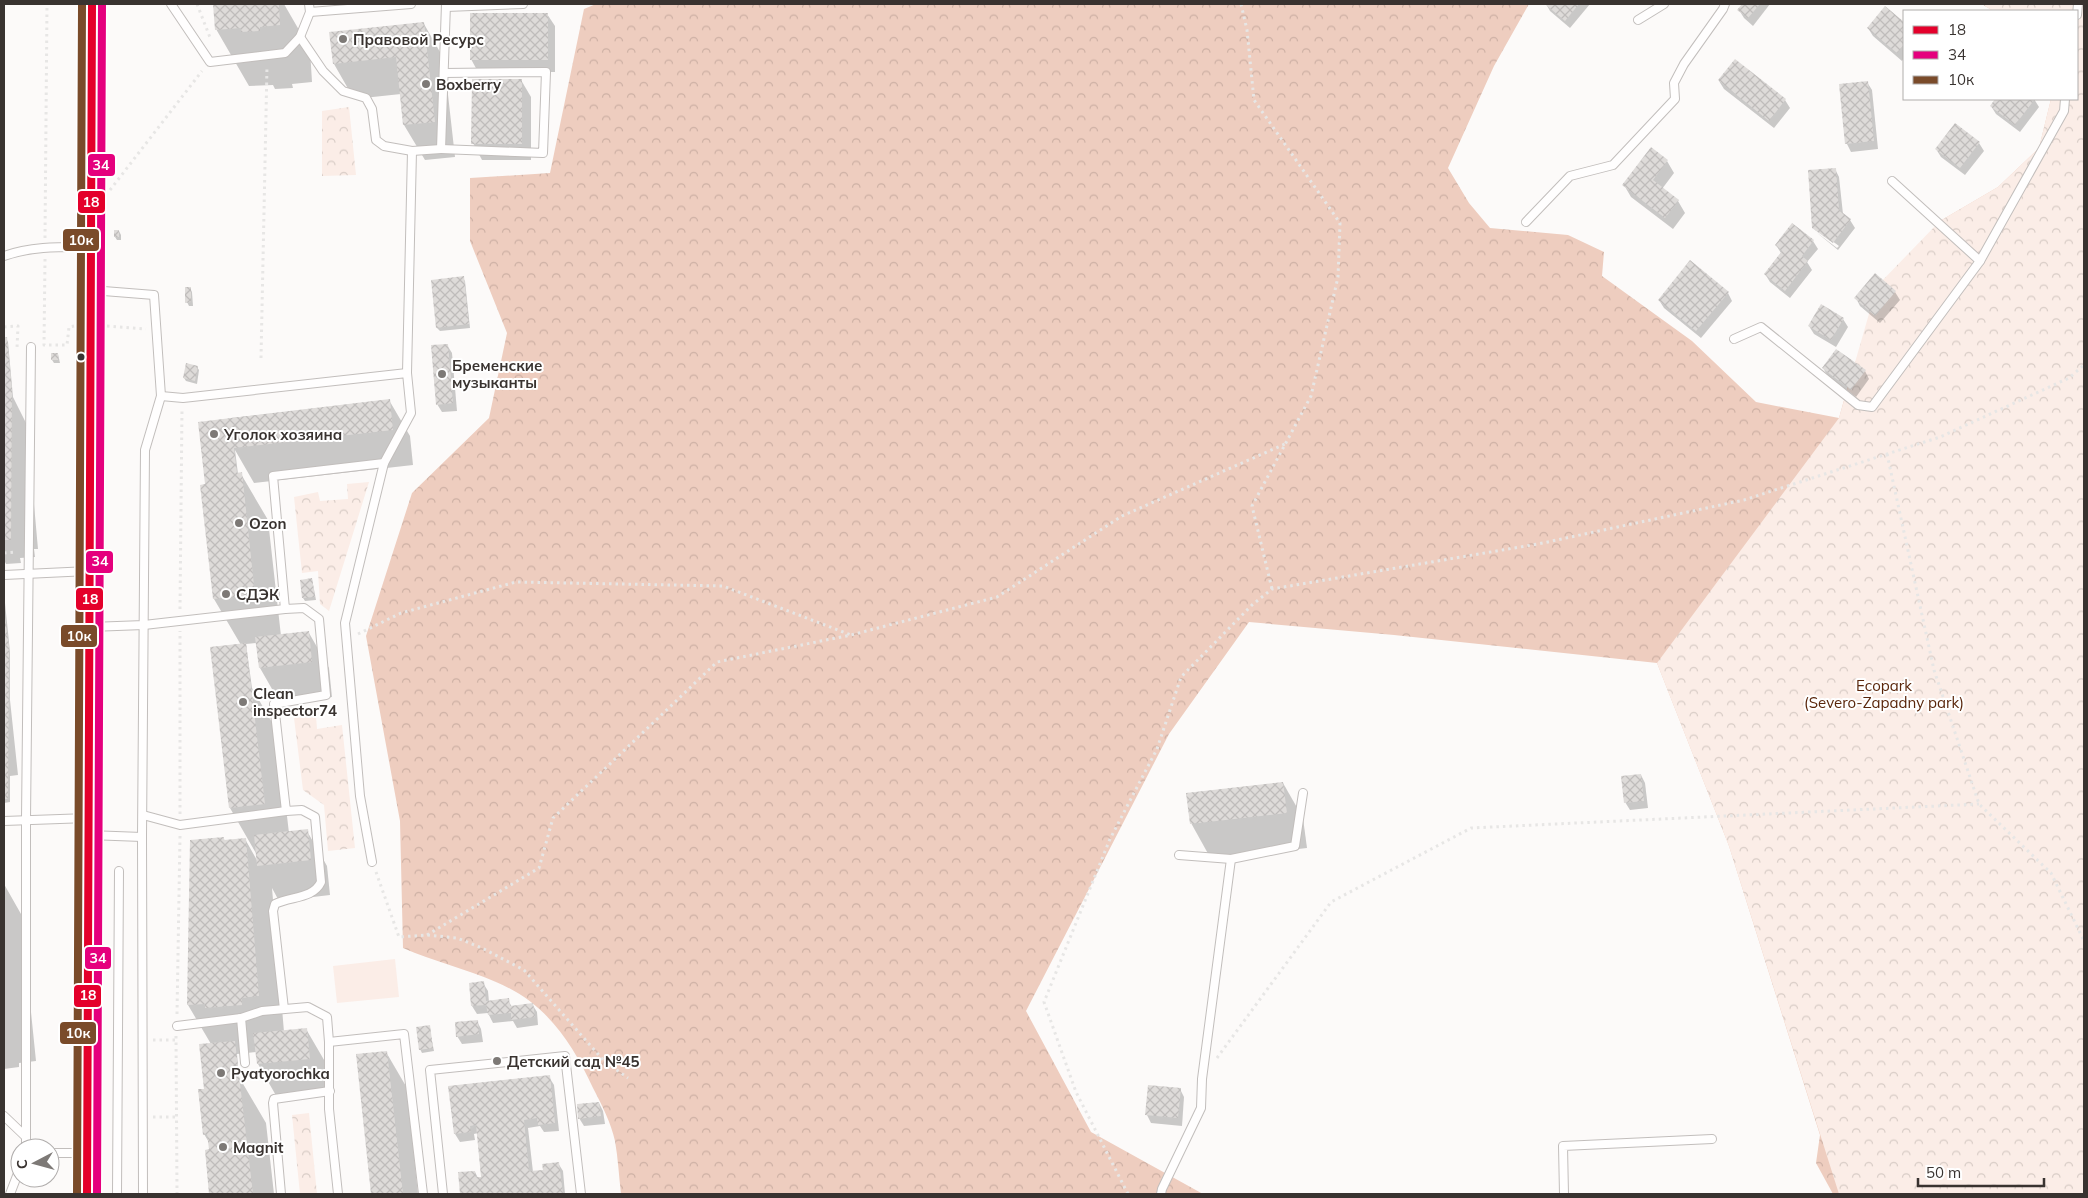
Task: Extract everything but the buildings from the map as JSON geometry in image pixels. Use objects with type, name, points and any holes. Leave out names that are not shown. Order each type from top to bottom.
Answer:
[{"type":"street","points":[[86,1194],[92,4]]},
{"type":"lane","points":[[170,4],[210,62],[285,52],[300,37],[309,8],[411,4]]},
{"type":"lane","points":[[441,149],[446,5],[523,4]]},
{"type":"lane","points":[[1638,20],[1664,4]]},
{"type":"lane","points":[[1526,222],[1570,176],[1613,165],[1674,99],[1674,83],[1684,64],[1724,9],[1725,4]]},
{"type":"lane","points":[[300,37],[323,71],[343,91],[366,98],[372,109],[376,140],[384,146],[412,151],[441,149],[543,153],[546,72],[444,73]]},
{"type":"lane","points":[[1734,339],[1761,327],[1858,405],[1872,406],[1980,261],[2064,111],[2065,100]]},
{"type":"lane","points":[[372,862],[360,796],[345,623],[384,463],[411,413],[407,373],[412,151]]},
{"type":"lane","points":[[1892,181],[1980,261]]},
{"type":"lane","points":[[4,256],[16,252],[45,248],[91,247]]},
{"type":"lane","points":[[91,290],[154,295],[161,396],[145,450],[142,837],[143,1194]]},
{"type":"lane","points":[[26,1137],[26,819],[31,347]]},
{"type":"lane","points":[[161,396],[182,398],[407,373]]},
{"type":"lane","points":[[285,609],[273,476],[384,463]]},
{"type":"lane","points":[[4,575],[90,571]]},
{"type":"lane","points":[[90,627],[180,622],[304,608],[319,619],[326,695],[274,704],[286,811]]},
{"type":"lane","points":[[1179,855],[1231,859],[1295,846],[1303,793]]},
{"type":"lane","points":[[143,815],[180,825],[302,810],[315,817],[321,882],[318,889],[311,894],[283,900],[275,904],[273,911],[284,1009]]},
{"type":"lane","points":[[4,820],[26,819],[88,826],[142,837]]},
{"type":"lane","points":[[1162,1194],[1162,1189],[1201,1108],[1202,1079],[1231,859]]},
{"type":"lane","points":[[117,1194],[118,871]]},
{"type":"lane","points":[[176,1026],[241,1018],[262,1011],[308,1007],[327,1016],[329,1109],[338,1194]]},
{"type":"lane","points":[[241,1018],[245,1063]]},
{"type":"lane","points":[[329,1042],[404,1034],[423,1194]]},
{"type":"lane","points":[[443,1194],[430,1070],[565,1056],[580,1194]]},
{"type":"lane","points":[[281,1194],[274,1099],[330,1091]]},
{"type":"lane","points":[[4,1116],[26,1137]]},
{"type":"lane","points":[[1564,1194],[1563,1146],[1712,1139]]},
{"type":"lane","points":[[60,1153],[87,1153]]},
{"type":"path","points":[[47,4],[44,345],[68,345],[69,327],[90,324],[157,330]]},
{"type":"path","points":[[110,199],[110,189],[210,62],[213,45],[197,4]]},
{"type":"path","points":[[1240,4],[1247,30],[1254,100],[1340,223],[1338,277],[1311,396],[1252,506],[1272,589]]},
{"type":"path","points":[[261,358],[267,55]]},
{"type":"path","points":[[4,327],[18,326],[17,356]]},
{"type":"path","points":[[1128,1194],[1076,1092],[1044,1002],[1110,839],[1157,749],[1181,677],[1252,606],[1272,589],[1538,544],[1744,500],[1940,437],[2069,378],[2084,365]]},
{"type":"path","points":[[177,1194],[175,1117],[180,825],[182,398]]},
{"type":"path","points":[[427,935],[539,868],[553,818],[717,662],[851,635],[997,597],[1122,516],[1285,444]]},
{"type":"path","points":[[1887,454],[1934,670],[1979,804],[2051,873],[2084,941]]},
{"type":"path","points":[[4,553],[16,552],[16,542]]},
{"type":"path","points":[[347,640],[401,613],[516,582],[723,586],[851,635]]},
{"type":"path","points":[[1202,1079],[1331,902],[1471,828],[1979,804]]},
{"type":"path","points":[[372,862],[399,937],[427,935],[457,938],[482,948],[524,970],[604,1061],[628,1078]]},
{"type":"path","points":[[143,1040],[176,1040]]},
{"type":"path","points":[[143,1117],[175,1117]]},
{"type":"green space","points":[[596,4],[1529,4],[1494,66],[1448,168],[1469,203],[1490,228],[1568,235],[1604,252],[1602,276],[1692,341],[1756,402],[1839,418],[1854,364],[1940,221],[1998,187],[2039,148],[2051,100],[2078,100],[2078,10],[1991,10],[1982,4],[2084,4],[2084,1194],[1833,1194],[1816,1163],[1820,1135],[1729,846],[1657,663],[1394,635],[1249,622],[1169,734],[1026,1011],[1091,1132],[1203,1194],[621,1194],[615,1141],[609,1121],[576,1055],[555,1025],[543,1012],[514,991],[485,977],[403,948],[400,821],[366,636],[412,493],[489,418],[507,333],[470,241],[470,178],[550,173],[584,9]]},
{"type":"green space","name":"Ecopark (Severo-Zapadny park)","points":[[1982,4],[2084,4],[2084,1194],[1839,1194],[1729,846],[1657,663],[1839,418],[1877,286],[1940,221],[1998,187],[2039,148],[2051,100],[2078,100],[2078,10],[1991,10]]},
{"type":"green space","points":[[349,107],[356,175],[322,176],[322,111]]},
{"type":"green space","points":[[369,482],[329,611],[320,604],[318,571],[302,573],[294,497],[318,492],[320,501],[348,499],[347,484]]},
{"type":"green space","points":[[316,716],[317,729],[342,725],[355,848],[328,851],[324,805],[303,790],[294,718]]},
{"type":"green space","points":[[395,959],[399,997],[337,1003],[333,966]]},
{"type":"green space","points":[[309,1113],[317,1194],[300,1194],[292,1115]]},
{"type":"transit line","name":"10к","points":[[77,1194],[82,4]]},
{"type":"transit line","name":"18","points":[[87,1194],[92,4]]},
{"type":"transit line","name":"34","points":[[97,1194],[102,4]]},
{"type":"place","name":"Правовой Ресурс","points":[[343,39]]},
{"type":"place","name":"Boxberry","points":[[426,84]]},
{"type":"place","name":"Бременские музыканты","points":[[442,374]]},
{"type":"place","name":"Уголок хозяина","points":[[214,434]]},
{"type":"place","name":"Ozon","points":[[239,523]]},
{"type":"place","name":"СДЭК","points":[[226,594]]},
{"type":"place","name":"Clean inspector74","points":[[243,702]]},
{"type":"place","name":"Детский сад №45","points":[[497,1061]]},
{"type":"place","name":"Pyatyorochka","points":[[221,1073]]},
{"type":"place","name":"Magnit","points":[[223,1147]]}]
